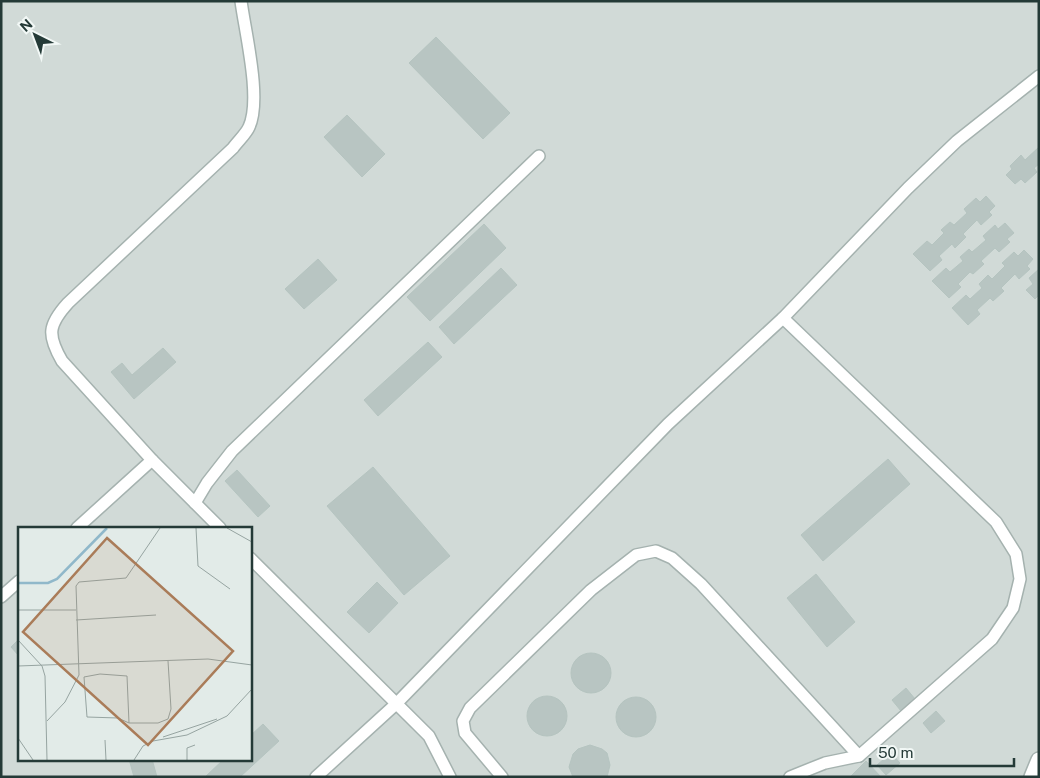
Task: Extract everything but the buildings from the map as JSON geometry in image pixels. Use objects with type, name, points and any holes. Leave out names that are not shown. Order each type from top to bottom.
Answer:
[{"type":"street","points":[[1032,777],[1039,760]]},
{"type":"lane","points":[[219,527],[152,460],[62,361],[54,347],[51,332],[54,318],[68,303],[233,148],[249,127],[254,108],[253,84],[241,1]]},
{"type":"lane","points":[[316,777],[396,704],[668,424],[783,318],[908,188],[957,141],[1039,76]]},
{"type":"lane","points":[[196,503],[207,483],[232,451],[539,156]]},
{"type":"lane","points":[[783,318],[996,522],[1016,554],[1020,579],[1013,608],[992,639],[859,756],[825,763],[790,777]]},
{"type":"lane","points":[[78,527],[152,460]]},
{"type":"lane","points":[[502,777],[465,733],[463,721],[470,708],[591,590],[636,555],[656,551],[672,558],[701,584],[859,756]]},
{"type":"lane","points":[[251,559],[429,736],[450,777]]},
{"type":"lane","points":[[1,597],[18,582]]},
{"type":"shaded area","points":[[1,1],[1039,1],[1039,777],[1,777]]}]
